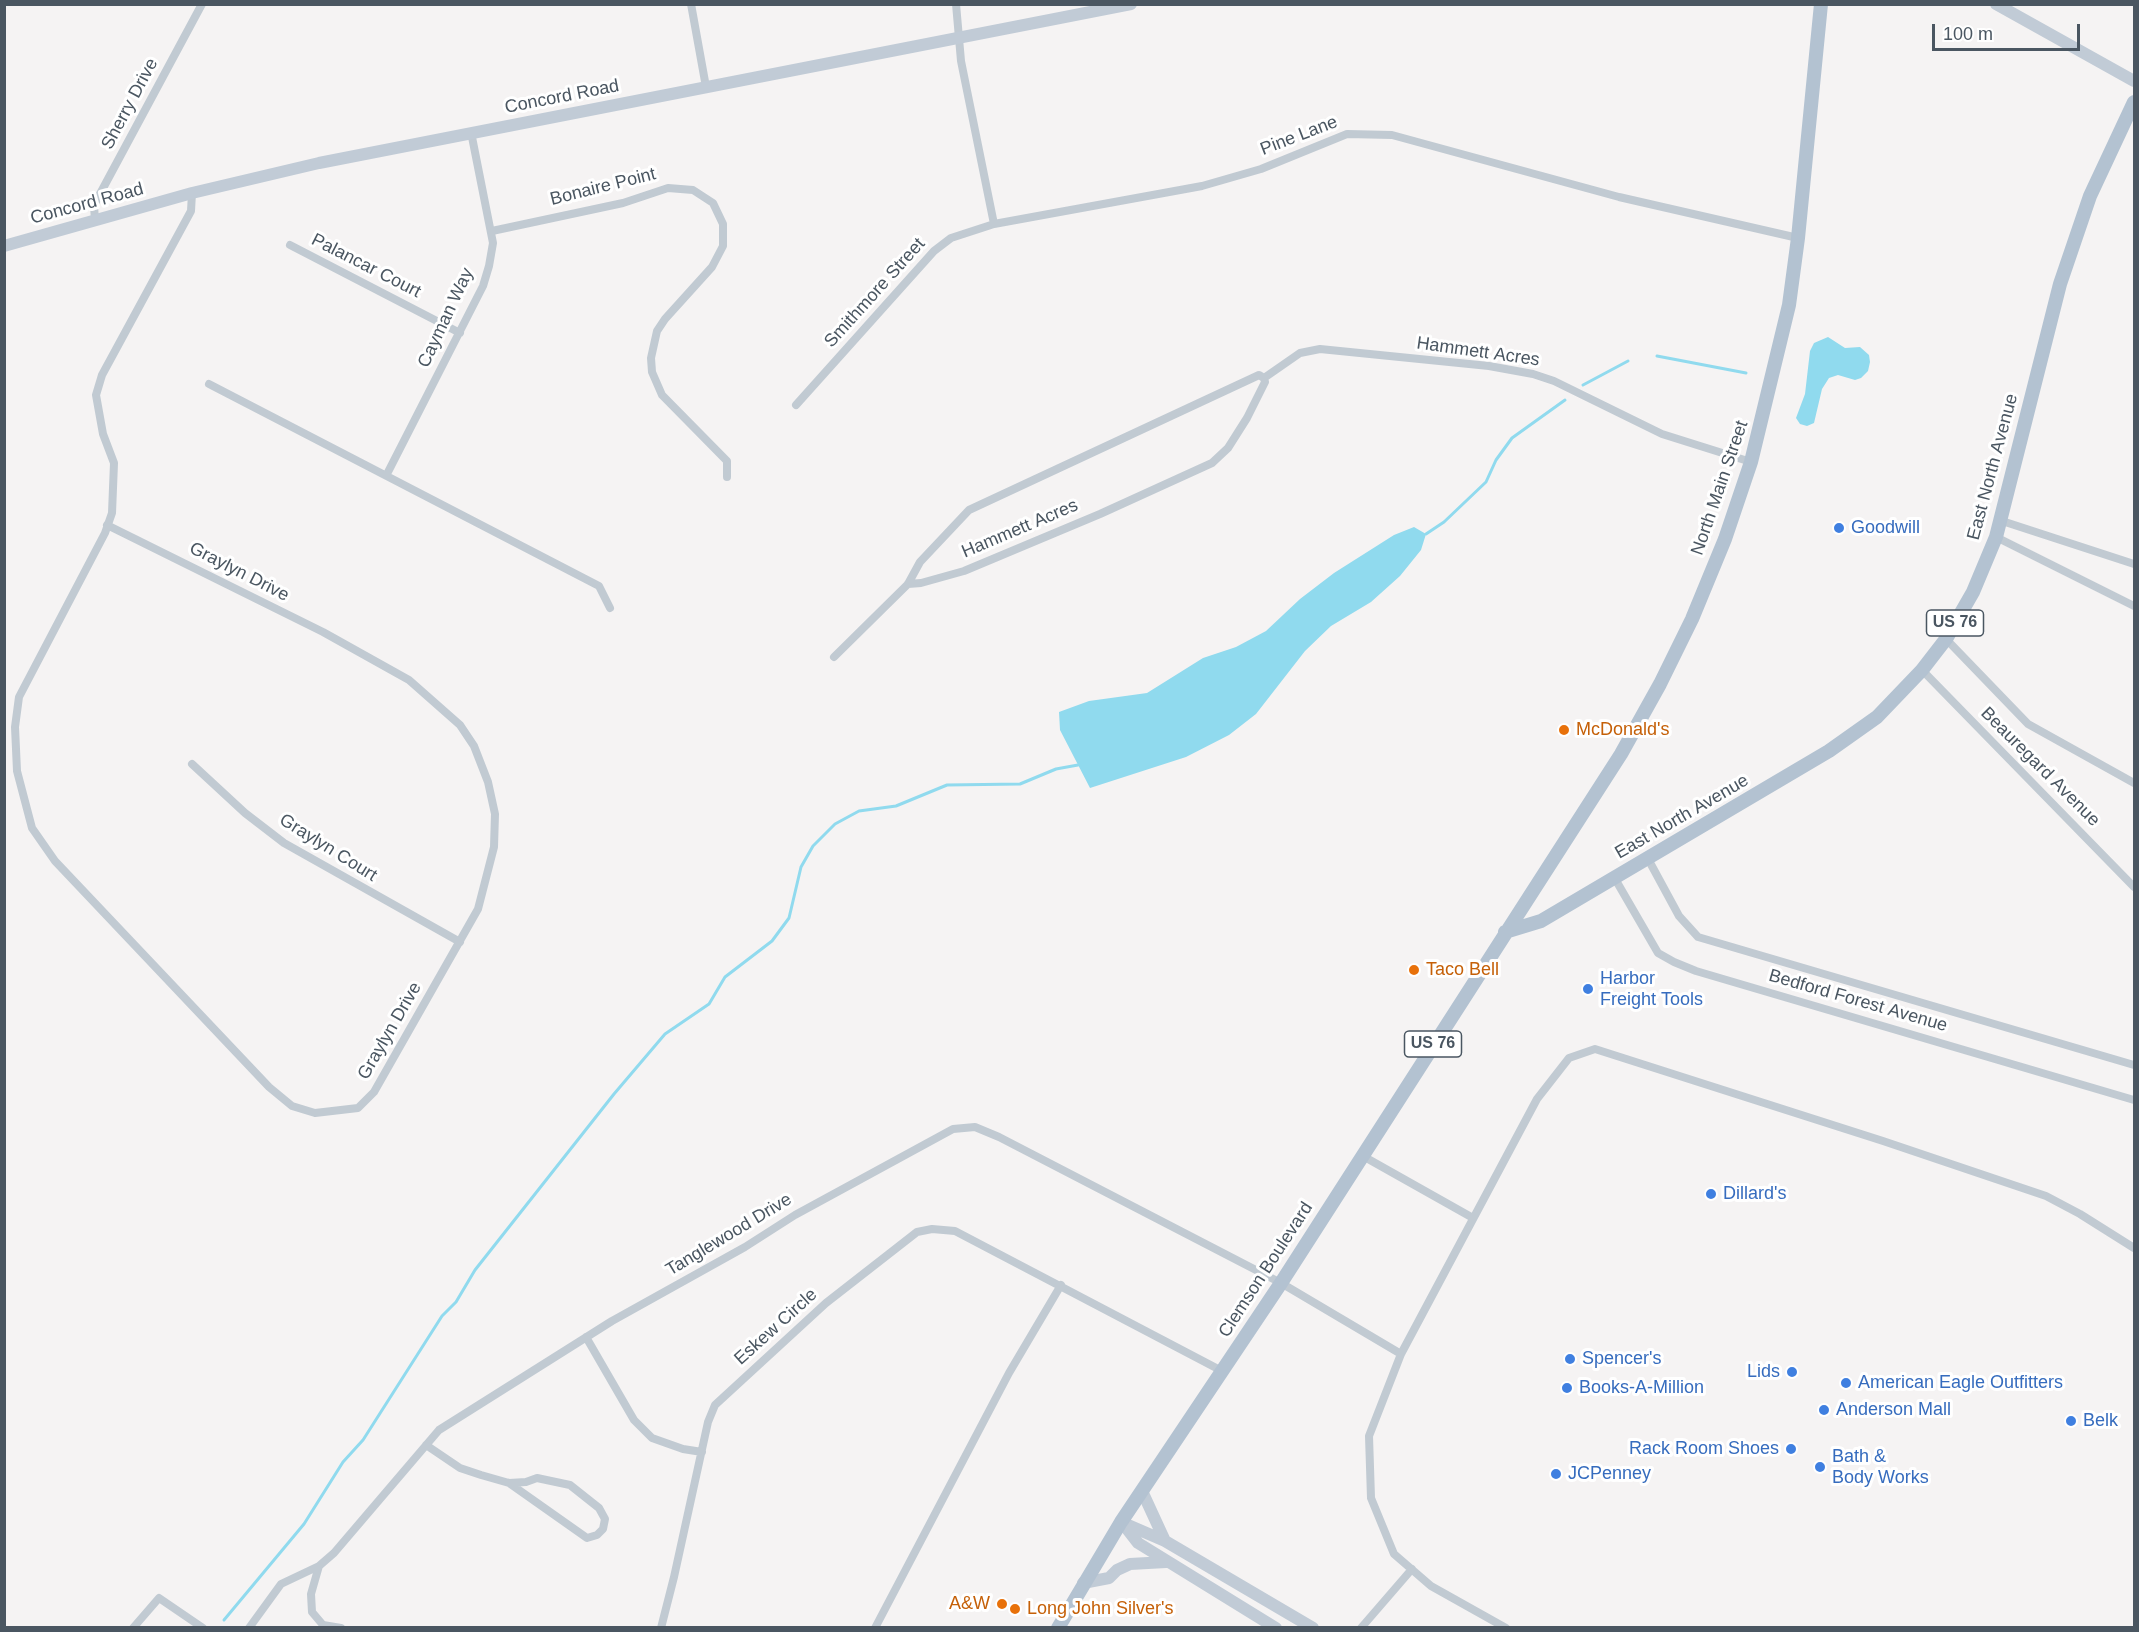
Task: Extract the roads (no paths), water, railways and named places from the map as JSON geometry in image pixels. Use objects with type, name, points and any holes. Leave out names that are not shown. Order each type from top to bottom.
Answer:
[{"type":"main road","name":"North Main Street","points":[[1505,932],[1621,754],[1660,684],[1692,619],[1725,539],[1751,462],[1785,326],[1798,238],[1821,4]]},
{"type":"main road","name":"East North Avenue","points":[[1505,932],[1541,921],[1829,751],[1877,717],[1922,670],[1946,639],[1973,592],[1996,537],[2060,284],[2090,196],[2134,102]]},
{"type":"main road","name":"Clemson Boulevard","points":[[1058,1628],[1121,1522],[1281,1283],[1505,932]]},
{"type":"street","name":"Sherry Drive","points":[[95,221],[94,205],[202,4]]},
{"type":"street","points":[[691,4],[706,87]]},
{"type":"street","points":[[956,4],[972,123],[994,224]]},
{"type":"street","name":"Concord Road","points":[[4,246],[192,193],[319,163],[1131,4]]},
{"type":"street","points":[[1996,4],[2134,81]]},
{"type":"street","name":"Cayman Way","points":[[387,474],[483,286],[493,243],[471,132]]},
{"type":"street","name":"Pine Lane","points":[[994,224],[1202,186],[1261,169],[1347,134],[1367,132],[1392,135],[1619,197],[1798,238]]},
{"type":"street","name":"Bonaire Point","points":[[492,231],[623,203],[668,188],[693,190],[713,203],[723,224],[723,246],[712,267],[657,331],[651,358],[654,378],[662,395],[727,461],[727,477]]},
{"type":"street","name":"Graylyn Drive","points":[[107,525],[323,632],[409,680],[460,725],[474,746],[488,782],[495,814],[494,847],[478,909],[374,1092],[358,1108],[315,1113],[292,1106],[269,1087],[55,861],[32,828],[21,795],[17,771],[15,727],[19,697],[112,513],[114,463],[103,434],[96,395],[102,375],[191,212],[192,193]]},
{"type":"street","name":"Smithmore Street","points":[[796,405],[934,251],[951,238],[994,224]]},
{"type":"street","name":"Palancar Court","points":[[290,245],[460,333]]},
{"type":"street","name":"Hammett Acres","points":[[1264,378],[1300,353],[1320,349],[1511,370],[1554,381],[1662,434],[1751,462]]},
{"type":"street","name":"Hammett Acres","points":[[834,657],[908,584],[920,562],[969,510],[1259,375],[1264,378]]},
{"type":"street","name":"Hammett Acres","points":[[908,584],[921,584],[964,571],[1100,514],[1212,463],[1228,448],[1247,418],[1265,382],[1264,378]]},
{"type":"street","points":[[209,384],[387,474],[599,586],[610,608]]},
{"type":"street","points":[[1999,520],[2134,564]]},
{"type":"street","points":[[1996,537],[2025,549],[2134,606]]},
{"type":"street","name":"Beauregard Avenue","points":[[1946,639],[2028,724],[2134,783]]},
{"type":"street","name":"Beauregard Avenue","points":[[1922,670],[2134,887]]},
{"type":"street","name":"Graylyn Court","points":[[192,764],[245,813],[284,843],[460,942]]},
{"type":"street","name":"Bedford Forest Avenue","points":[[1647,857],[1679,916],[1698,937],[2134,1065]]},
{"type":"street","name":"Bedford Forest Avenue","points":[[1614,877],[1658,953],[1674,962],[1696,971],[2134,1100]]},
{"type":"street","points":[[1506,1628],[1431,1586],[1394,1554],[1371,1498],[1370,1437],[1401,1354],[1537,1099],[1569,1058],[1595,1049],[1884,1141],[2046,1196],[2080,1214],[2134,1248]]},
{"type":"street","name":"Tanglewood Drive","points":[[319,1566],[334,1553],[439,1430],[586,1337],[795,1215],[952,1129],[975,1127],[1051,1163],[1281,1283],[1401,1354]]},
{"type":"street","points":[[1361,1155],[1473,1218]]},
{"type":"street","name":"Eskew Circle","points":[[661,1628],[708,1422],[715,1405],[826,1303],[917,1232],[932,1229],[955,1231],[1222,1371]]},
{"type":"street","points":[[875,1628],[1009,1373],[1061,1285]]},
{"type":"street","points":[[586,1337],[634,1420],[652,1438],[683,1449],[702,1452]]},
{"type":"street","points":[[426,1445],[460,1468],[509,1483],[587,1538],[597,1535],[603,1529],[605,1519],[599,1508],[570,1485],[537,1478],[526,1482],[509,1483]]},
{"type":"street","points":[[1142,1491],[1165,1541]]},
{"type":"street","points":[[1121,1522],[1165,1541],[1313,1628]]},
{"type":"street","points":[[1121,1522],[1138,1543],[1276,1628]]},
{"type":"street","points":[[1083,1583],[1109,1578],[1117,1570],[1130,1564],[1168,1562]]},
{"type":"street","points":[[249,1628],[281,1584],[319,1566]]},
{"type":"street","points":[[319,1566],[311,1594],[312,1612],[323,1625],[341,1628]]},
{"type":"street","points":[[1361,1628],[1412,1569]]},
{"type":"street","points":[[133,1628],[159,1598],[203,1628]]},
{"type":"water","points":[[1828,337],[1845,348],[1860,347],[1869,355],[1868,371],[1855,380],[1838,375],[1829,378],[1822,389],[1814,423],[1807,426],[1800,424],[1796,418],[1805,394],[1810,351],[1814,343]]},
{"type":"water","points":[[1414,527],[1426,534],[1421,550],[1400,576],[1371,602],[1331,626],[1305,651],[1256,714],[1229,735],[1186,757],[1090,788],[1060,730],[1059,712],[1089,701],[1147,693],[1203,658],[1236,647],[1266,631],[1300,599],[1334,573],[1394,535]]},
{"type":"waterway","points":[[1657,356],[1746,373]]},
{"type":"waterway","points":[[1583,385],[1628,361]]},
{"type":"waterway","points":[[1426,534],[1444,522],[1486,482],[1496,460],[1512,438],[1565,400]]},
{"type":"waterway","points":[[224,1620],[304,1524],[343,1462],[363,1440],[442,1316],[456,1302],[475,1270],[614,1094],[665,1034],[709,1004],[725,977],[772,941],[789,918],[801,867],[813,846],[835,824],[859,811],[896,806],[947,785],[1020,784],[1056,769],[1078,765]]},
{"type":"place","name":"Goodwill","points":[[1839,528]]},
{"type":"place","name":"McDonald's","points":[[1564,730]]},
{"type":"place","name":"Taco Bell","points":[[1414,970]]},
{"type":"place","name":"Harbor Freight Tools","points":[[1588,989]]},
{"type":"place","name":"Dillard's","points":[[1711,1194]]},
{"type":"place","name":"Spencer's","points":[[1570,1359]]},
{"type":"place","name":"Lids","points":[[1792,1372]]},
{"type":"place","name":"American Eagle Outfitters","points":[[1846,1383]]},
{"type":"place","name":"Books-A-Million","points":[[1567,1388]]},
{"type":"place","name":"Anderson Mall","points":[[1824,1410]]},
{"type":"place","name":"Belk","points":[[2071,1421]]},
{"type":"place","name":"Rack Room Shoes","points":[[1791,1449]]},
{"type":"place","name":"Bath & Body Works","points":[[1820,1467]]},
{"type":"place","name":"JCPenney","points":[[1556,1474]]},
{"type":"place","name":"A&W","points":[[1002,1604]]},
{"type":"place","name":"Long John Silver's","points":[[1015,1609]]}]
